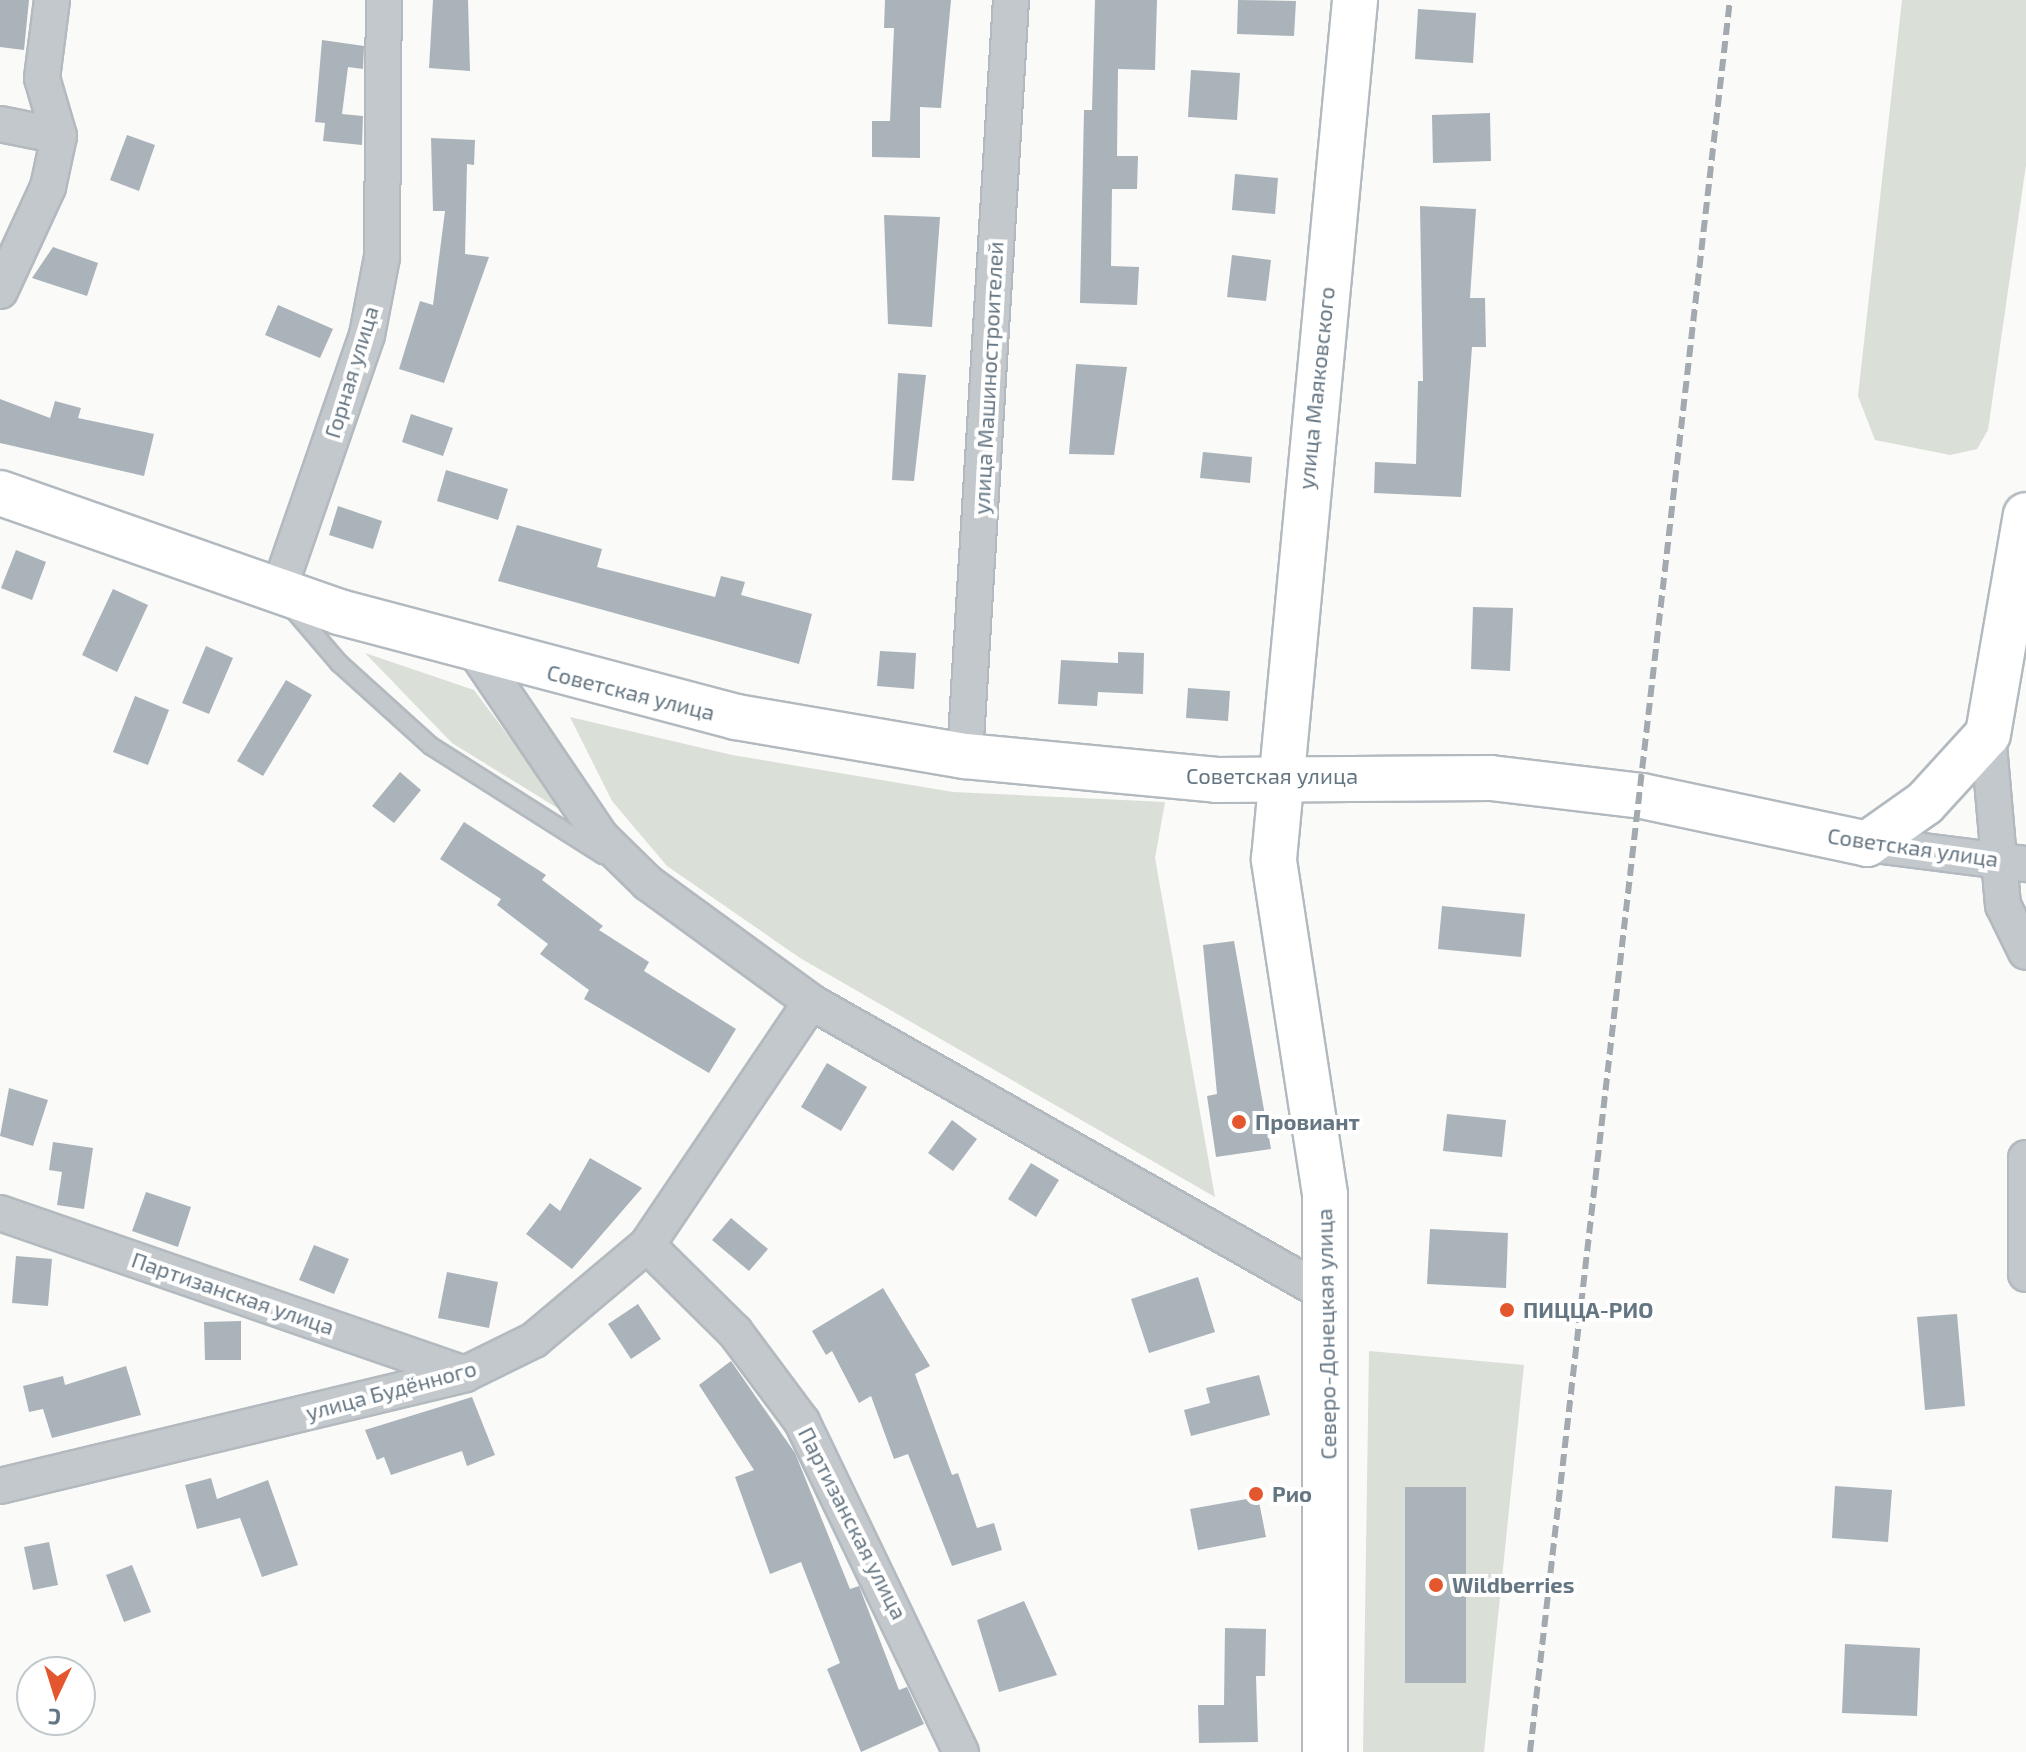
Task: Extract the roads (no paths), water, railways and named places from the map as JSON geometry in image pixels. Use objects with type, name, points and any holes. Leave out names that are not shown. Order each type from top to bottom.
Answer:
[{"type":"main road","name":"улица Маяковского","points":[[1283,777],[1355,0]]},
{"type":"main road","name":"Советская улица","points":[[0,493],[278,592],[475,651],[736,717],[965,756],[1217,780],[1283,777],[1491,778],[1642,796],[1867,844]]},
{"type":"main road","points":[[1867,844],[1925,803],[1988,734],[2026,515]]},
{"type":"main road","name":"Северо-Донецкая улица","points":[[1283,777],[1276,895],[1310,1079],[1330,1296],[1325,1752]]},
{"type":"street","points":[[0,291],[48,187],[59,136],[42,78],[52,0]]},
{"type":"street","name":"Горная улица","points":[[278,592],[367,335],[382,257],[384,0]]},
{"type":"street","name":"улица Машиностроителей","points":[[965,756],[1011,0]]},
{"type":"street","points":[[0,124],[59,136]]},
{"type":"street","points":[[475,651],[601,837],[648,883],[811,1002],[1330,1296]]},
{"type":"street","points":[[1988,734],[2011,861],[2003,905],[2026,952]]},
{"type":"street","name":"Советская улица","points":[[1867,844],[2011,861]]},
{"type":"street","name":"улица Будённого","points":[[0,1486],[465,1374],[534,1340],[647,1245],[811,1002]]},
{"type":"street","points":[[2026,1158],[2026,1274]]},
{"type":"street","name":"Партизанская улица","points":[[0,1213],[465,1374]]},
{"type":"street","name":"Партизанская улица","points":[[647,1245],[735,1332],[802,1422],[961,1752]]},
{"type":"lane","points":[[278,592],[339,663],[421,738],[648,883]]},
{"type":"railway","points":[[1530,1752],[1730,0]]},
{"type":"place","name":"Провиант","points":[[1239,1122]]},
{"type":"place","name":"ПИЦЦА-РИО","points":[[1507,1310]]},
{"type":"place","name":"Рио","points":[[1256,1494]]},
{"type":"place","name":"Wildberries","points":[[1436,1585]]}]
